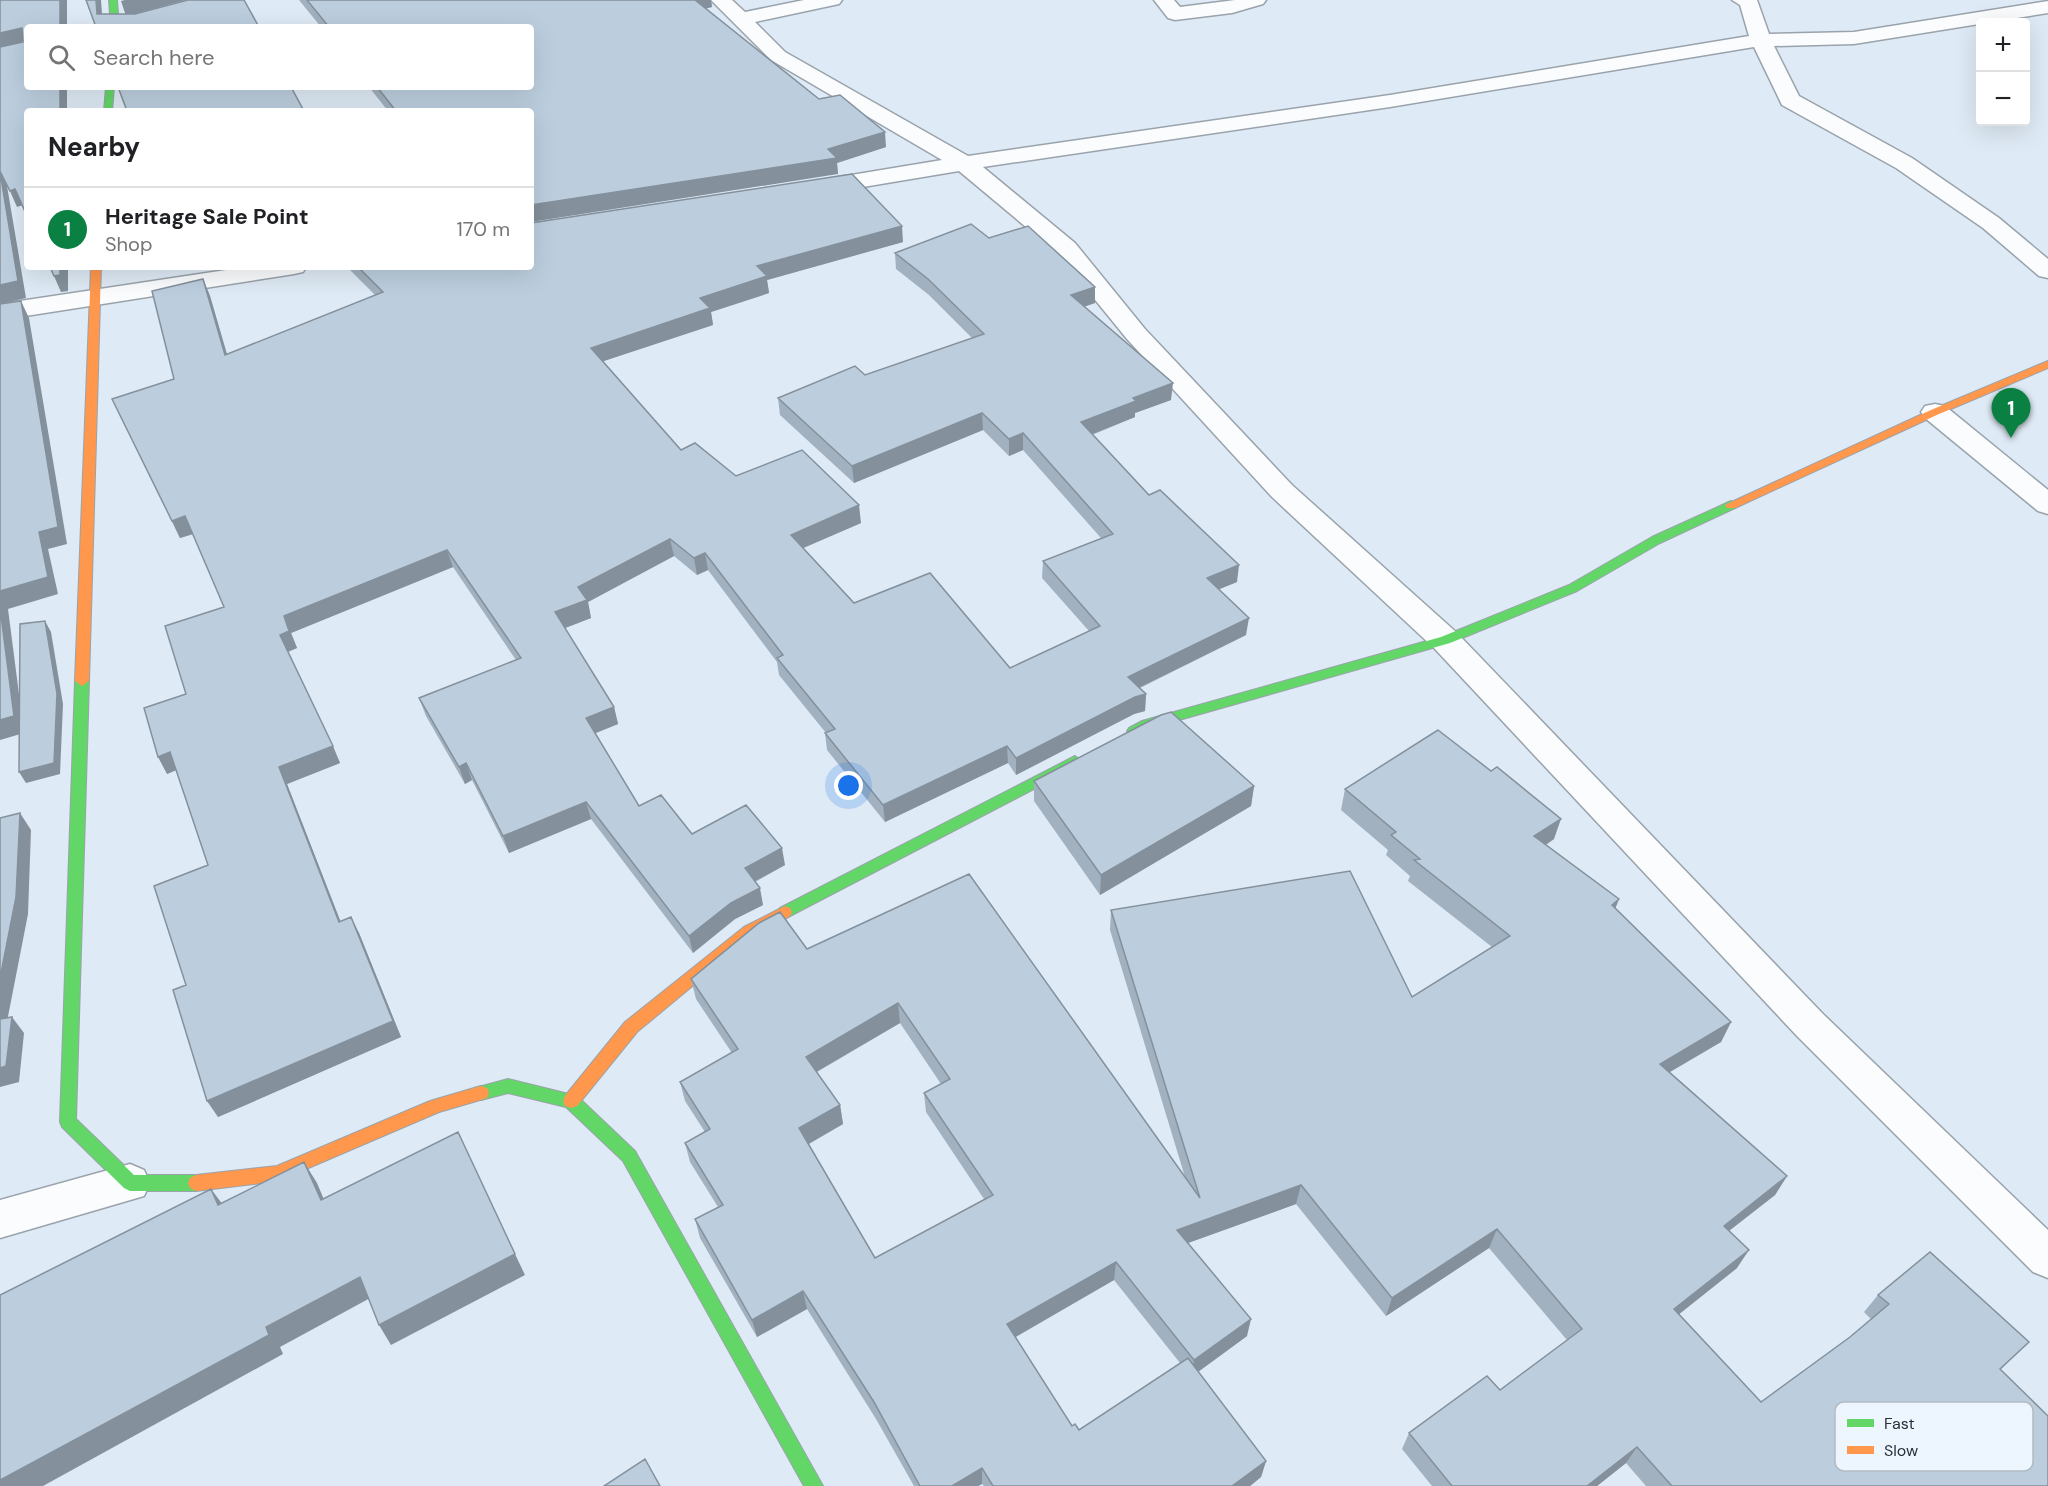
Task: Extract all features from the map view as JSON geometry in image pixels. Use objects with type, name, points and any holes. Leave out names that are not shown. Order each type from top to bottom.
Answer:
[{"type":"main road","points":[[113,0],[119,24]]},
{"type":"main road","points":[[108,108],[110,90]]},
{"type":"main road","points":[[96,270],[68,1122],[130,1183],[203,1183],[278,1173],[436,1106],[508,1086],[571,1101],[629,1156],[814,1486]]},
{"type":"main road","points":[[1126,735],[1147,724],[1445,640],[1573,588],[1656,540],[1935,412],[2048,364]]},
{"type":"main road","points":[[571,1101],[631,1027],[749,931],[1084,756]]},
{"type":"street","points":[[721,0],[778,56],[964,163],[1066,248],[1136,334],[1282,491],[1445,640],[1809,1025],[2048,1258]]},
{"type":"street","points":[[741,19],[832,0]]},
{"type":"street","points":[[1164,0],[1175,14],[1232,7],[1256,0]]},
{"type":"street","points":[[1742,0],[1748,1],[1761,40],[1790,100],[1904,163],[1991,223],[2048,271]]},
{"type":"street","points":[[790,192],[964,163],[1390,101],[1761,40],[1854,38],[2048,7]]},
{"type":"street","points":[[0,312],[275,270]]},
{"type":"street","points":[[1935,412],[2048,505]]},
{"type":"street","points":[[0,1219],[130,1183]]},
{"type":"building","points":[[0,0],[60,0],[60,24],[24,24],[24,90],[60,90],[60,108],[24,108],[24,209],[15,189],[10,191],[0,171],[0,47],[23,42],[22,28],[0,33]]},
{"type":"building","points":[[86,0],[96,0],[97,14],[135,14],[188,0],[244,0],[257,24],[95,24]]},
{"type":"building","points":[[307,0],[695,0],[819,99],[840,95],[885,132],[828,149],[837,158],[534,205],[534,108],[394,108],[379,90],[534,90],[534,24],[327,24]]},
{"type":"building","points":[[119,90],[293,90],[302,108],[126,108]]},
{"type":"building","points":[[0,172],[18,281],[0,285]]},
{"type":"building","points":[[852,174],[902,226],[757,266],[767,276],[700,298],[710,308],[591,348],[681,450],[695,443],[736,476],[802,450],[859,505],[791,535],[854,603],[930,573],[1010,668],[1100,626],[1043,561],[1113,534],[1023,433],[1009,439],[982,413],[852,466],[778,398],[855,366],[865,375],[984,334],[928,279],[895,253],[971,224],[989,238],[1028,226],[1095,287],[1071,295],[1173,383],[1133,398],[1136,401],[1081,422],[1149,495],[1160,490],[1239,565],[1207,578],[1249,618],[1128,677],[1146,694],[1135,697],[1016,758],[1007,746],[883,805],[825,733],[835,729],[777,658],[783,655],[705,553],[694,558],[670,539],[578,587],[587,600],[555,612],[614,707],[586,718],[639,806],[661,795],[692,834],[746,805],[782,848],[745,868],[760,888],[731,903],[689,936],[586,802],[503,836],[466,763],[459,767],[419,698],[521,658],[447,550],[284,616],[289,631],[280,635],[333,746],[279,767],[339,922],[351,917],[393,1021],[207,1101],[173,990],[186,985],[154,886],[208,865],[170,752],[158,757],[144,708],[186,694],[165,626],[224,607],[185,516],[172,521],[112,399],[174,379],[152,291],[203,279],[225,355],[383,292],[361,270],[534,270],[534,223]]},
{"type":"building","points":[[51,270],[60,270],[60,275],[54,276]]},
{"type":"building","points":[[21,301],[58,527],[39,532],[48,577],[0,591],[0,304]]},
{"type":"building","points":[[0,608],[14,716],[0,720]]},
{"type":"building","points":[[45,621],[57,694],[54,763],[19,772],[20,624]]},
{"type":"building","points":[[1171,712],[1254,786],[1101,875],[1034,781],[1161,715]]},
{"type":"building","points":[[1438,730],[1491,771],[1497,767],[1561,819],[1534,836],[1619,899],[1612,905],[1731,1022],[1660,1064],[1787,1176],[1724,1226],[1749,1250],[1674,1309],[1761,1402],[1850,1337],[1889,1304],[1878,1295],[1930,1252],[2029,1342],[2000,1369],[2048,1416],[2048,1486],[1672,1486],[1637,1447],[1587,1486],[1452,1486],[1409,1433],[1487,1376],[1500,1390],[1582,1329],[1497,1229],[1392,1298],[1301,1185],[1177,1230],[1251,1319],[1194,1360],[1116,1262],[1007,1324],[1072,1426],[1075,1424],[1079,1430],[1188,1358],[1266,1461],[1232,1486],[993,1486],[982,1468],[952,1486],[920,1486],[874,1402],[803,1291],[752,1320],[695,1219],[723,1205],[685,1143],[710,1129],[680,1082],[738,1049],[691,979],[759,923],[780,912],[807,949],[969,874],[1200,1198],[1111,910],[1350,871],[1412,997],[1510,936],[1414,860],[1420,859],[1391,835],[1396,832],[1345,789]],"holes":[[[898,1003],[950,1079],[924,1093],[993,1195],[875,1258],[799,1128],[840,1105],[806,1057]]]},
{"type":"building","points":[[20,813],[16,897],[0,978],[0,818]]},
{"type":"building","points":[[12,1017],[6,1066],[0,1068],[0,1019]]},
{"type":"building","points":[[458,1132],[515,1254],[379,1325],[360,1277],[266,1327],[269,1335],[0,1480],[0,1295],[211,1189],[218,1205],[304,1162],[321,1200]]},
{"type":"building","points":[[645,1459],[660,1486],[604,1486]]},
{"type":"traffic: fast","points":[[113,0],[115,24]]},
{"type":"traffic: fast","points":[[108,108],[110,90]]},
{"type":"traffic: fast","points":[[1134,731],[1147,724],[1445,640],[1573,588],[1656,540],[1731,505]]},
{"type":"traffic: fast","points":[[82,681],[68,1122],[130,1183],[196,1183]]},
{"type":"traffic: fast","points":[[785,912],[1075,761]]},
{"type":"traffic: fast","points":[[481,1093],[508,1086],[571,1101],[629,1156],[814,1486]]},
{"type":"traffic: slow","points":[[82,681],[96,270]]},
{"type":"traffic: slow","points":[[1731,505],[1935,412],[2048,364]]},
{"type":"traffic: slow","points":[[571,1101],[631,1027],[749,931],[785,912]]},
{"type":"traffic: slow","points":[[196,1183],[278,1173],[436,1106],[481,1093]]},
{"type":"place","name":"Heritage Sale Point","points":[[2011,438]]}]
